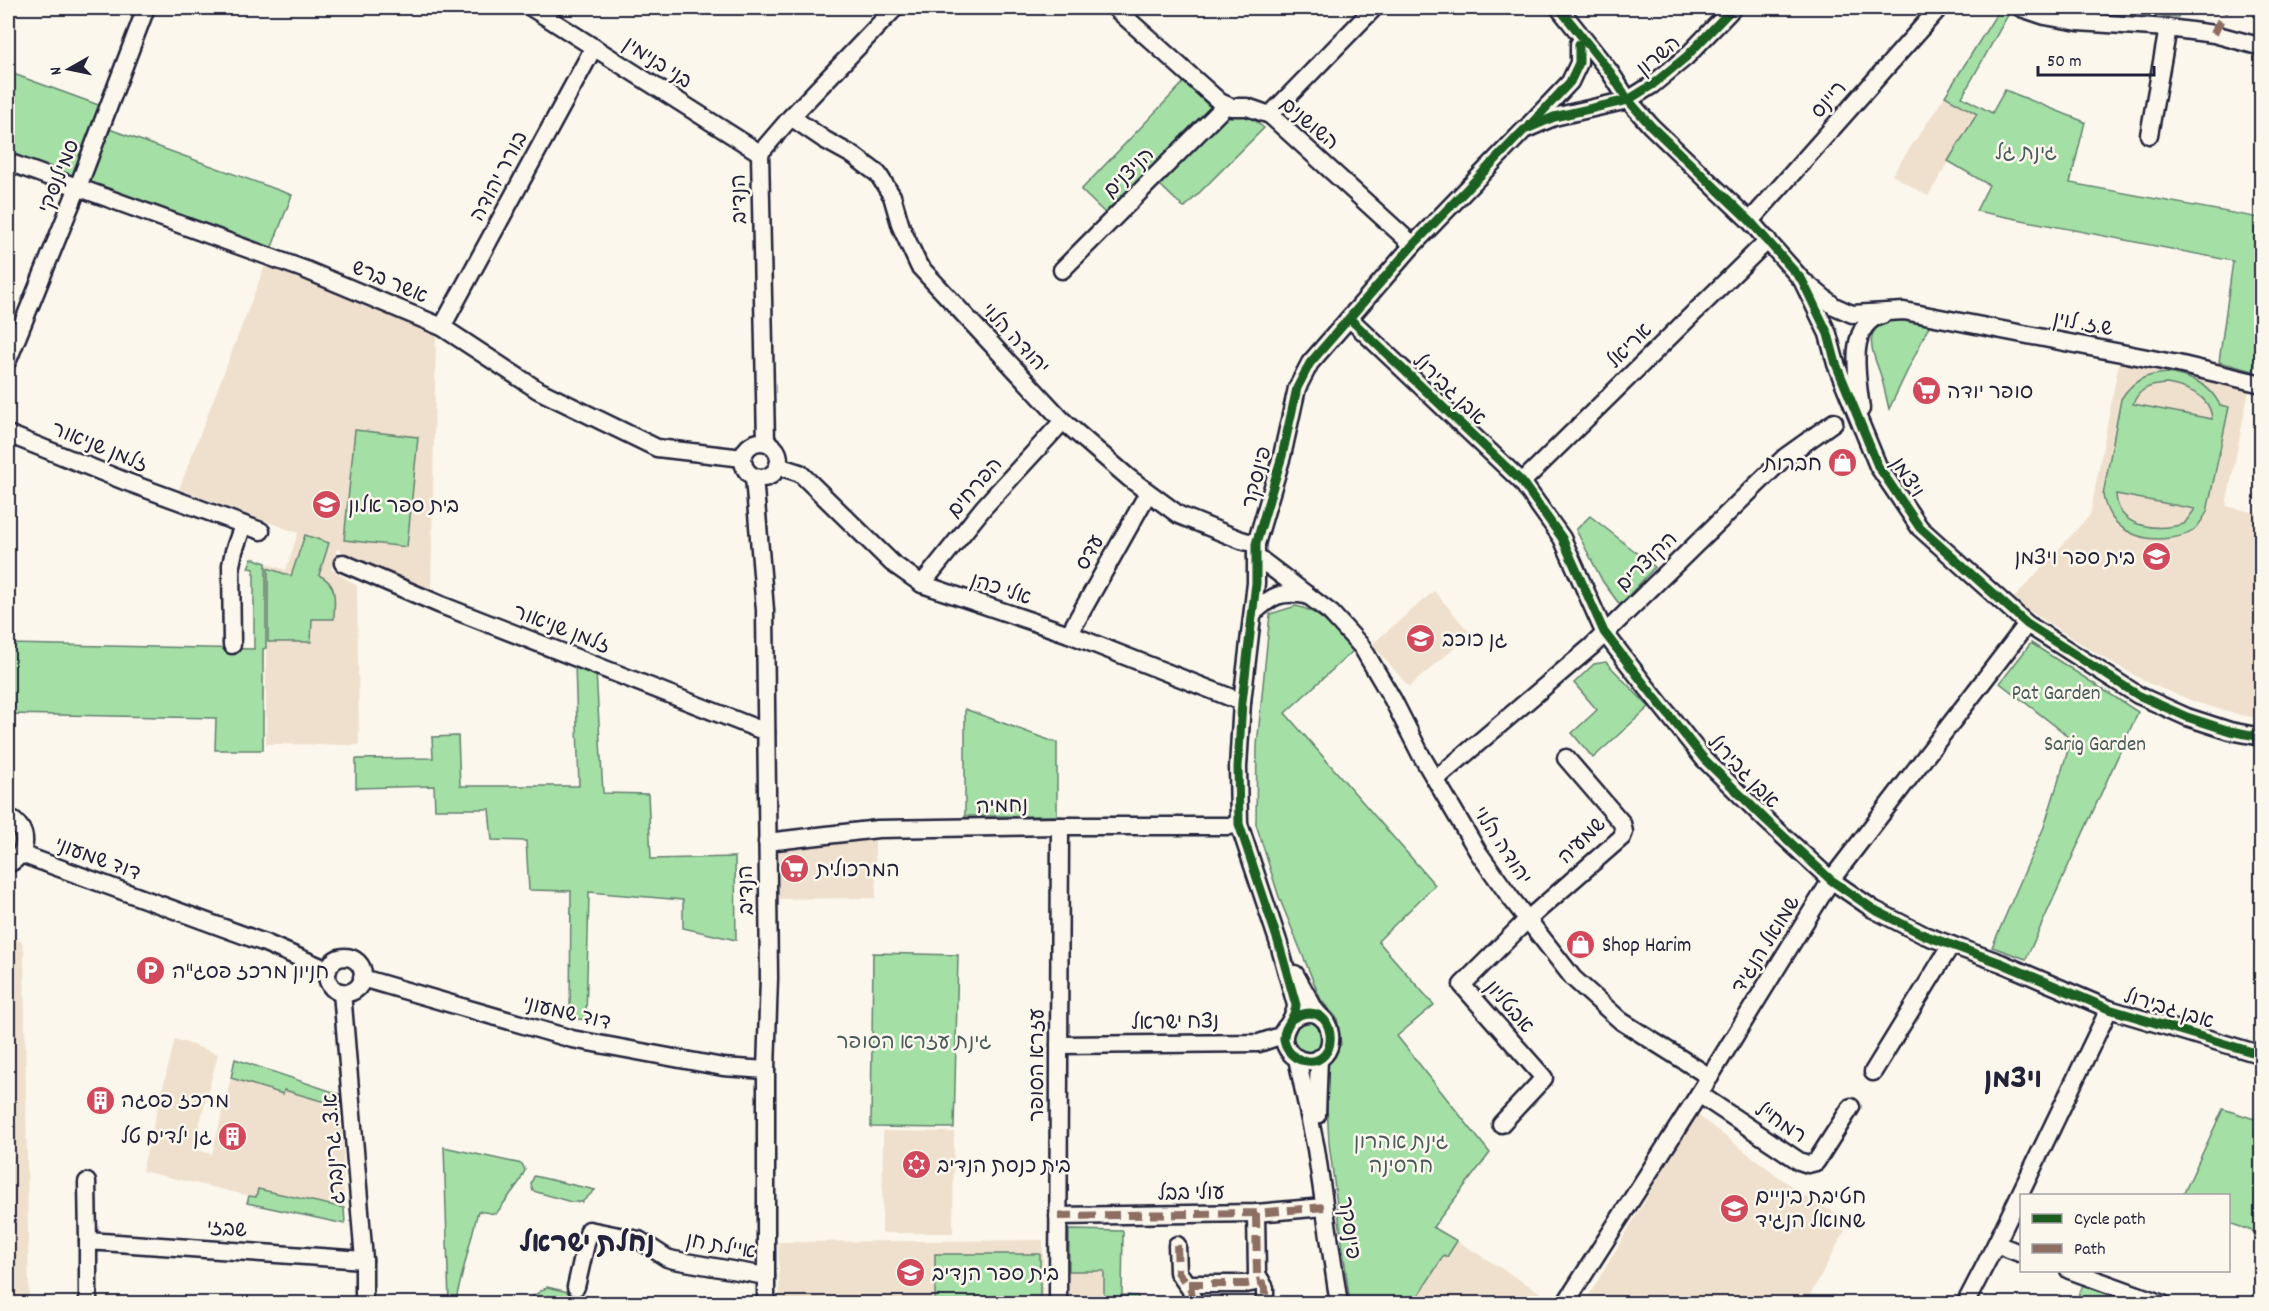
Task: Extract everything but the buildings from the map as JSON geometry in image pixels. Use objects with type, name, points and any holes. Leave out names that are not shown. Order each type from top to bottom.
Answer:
[{"type":"street","name":"סמילנסקי","points":[[8,360],[78,187],[146,8]]},
{"type":"street","name":"בני בנימין","points":[[532,8],[760,153]]},
{"type":"street","name":"הנדיב","points":[[765,442],[760,153],[791,117],[895,8]]},
{"type":"street","points":[[1115,8],[1220,101]]},
{"type":"street","points":[[1270,115],[1374,8]]},
{"type":"street","points":[[1551,8],[1624,101]]},
{"type":"street","points":[[1560,8],[1610,72],[1624,101]]},
{"type":"street","name":"השרון","points":[[1624,101],[1652,85],[1686,57],[1733,8]]},
{"type":"street","name":"ריינס","points":[[1750,221],[1939,8]]},
{"type":"street","points":[[2021,8],[2045,16],[2078,22],[2168,28],[2214,34],[2262,47]]},
{"type":"street","points":[[2150,135],[2168,28]]},
{"type":"street","points":[[1524,130],[1570,82],[1579,63],[1579,44]]},
{"type":"street","name":"בורר יהודה","points":[[442,327],[594,47]]},
{"type":"street","name":"השושנים","points":[[1220,101],[1270,115],[1413,245]]},
{"type":"street","name":"הניצנים","points":[[1062,270],[1220,101]]},
{"type":"street","name":"ויצמן","points":[[1624,101],[1750,221],[1802,280],[1834,306],[1852,314],[1895,312]]},
{"type":"street","name":"פינסקר","points":[[1289,1023],[1296,1012],[1294,993],[1239,824],[1238,767],[1242,702],[1253,613],[1256,550],[1282,456],[1297,388],[1310,363],[1413,245],[1524,130],[1554,117],[1624,101]]},
{"type":"street","name":"יהודה הלוי","points":[[791,117],[825,141],[854,156],[878,174],[892,196],[901,227],[919,266],[1063,421],[1148,493],[1179,515],[1241,540],[1331,613],[1362,647],[1478,852],[1527,920],[1574,978],[1621,1022],[1710,1077]]},
{"type":"street","name":"אשר ברש","points":[[8,162],[306,270],[442,327],[538,390],[657,448],[743,458]]},
{"type":"street","name":"אריאל","points":[[1522,482],[1768,240]]},
{"type":"street","name":"ויצמן","points":[[1802,280],[1828,333],[1836,364],[1878,465],[1920,528],[2027,624],[2138,695],[2187,717],[2257,739]]},
{"type":"street","name":"ש.ז. לוין","points":[[1895,312],[1904,311],[2167,362],[2262,384]]},
{"type":"street","name":"ויצמן","points":[[1863,429],[1855,352],[1868,321],[1878,315],[1895,312]]},
{"type":"street","name":"אבן גבירול","points":[[1350,319],[1522,482],[1562,538],[1604,632],[1704,759],[1831,880],[1874,909],[1924,935],[2001,963],[2109,1009],[2262,1055]]},
{"type":"street","name":"הפרחים","points":[[922,584],[984,507],[1063,421]]},
{"type":"street","name":"הקוצרים","points":[[1436,779],[1583,653],[1785,457],[1834,422]]},
{"type":"street","name":"זלמן שניאור","points":[[8,434],[128,483],[261,531]]},
{"type":"street","points":[[755,442],[765,442],[777,451],[778,466],[768,476],[754,477],[747,471],[743,458],[755,442]]},
{"type":"street","name":"אלי כהן","points":[[778,466],[800,473],[892,563],[922,584],[1070,634],[1242,702]]},
{"type":"street","name":"הנדיב","points":[[754,477],[765,610],[769,978],[766,1070],[766,1304]]},
{"type":"street","name":"עדס","points":[[1070,634],[1148,493]]},
{"type":"street","points":[[232,645],[231,565],[243,525]]},
{"type":"street","name":"זלמן שניאור","points":[[343,564],[441,605],[765,732]]},
{"type":"street","points":[[1253,613],[1271,597],[1281,593],[1308,595]]},
{"type":"street","name":"שמואל הנגיד","points":[[1565,1304],[1710,1077],[1831,880],[2027,624]]},
{"type":"street","name":"שמעיה","points":[[1527,920],[1622,837],[1624,832],[1622,824],[1566,758]]},
{"type":"street","points":[[8,818],[18,824],[25,838],[21,854],[8,864]]},
{"type":"street","name":"נחמיה","points":[[767,842],[878,829],[1230,826],[1239,824]]},
{"type":"street","name":"עזרא הסופר","points":[[1058,1304],[1060,826]]},
{"type":"street","name":"דוד שמעוני","points":[[21,854],[265,943],[328,970]]},
{"type":"street","name":"אבטליון","points":[[1501,1124],[1544,1078],[1462,985],[1527,920]]},
{"type":"street","name":"פינסקר","points":[[1278,941],[1315,1010],[1322,1018]]},
{"type":"street","points":[[1872,1072],[1951,945]]},
{"type":"street","points":[[339,958],[350,958],[359,964],[362,978],[356,988],[342,992],[330,984],[328,970],[339,958]]},
{"type":"street","name":"דוד שמעוני","points":[[362,978],[572,1040],[723,1067],[766,1070]]},
{"type":"street","name":"א.צ. גרינברג","points":[[342,992],[364,1260],[364,1304]]},
{"type":"street","points":[[2020,1194],[2109,1009]]},
{"type":"street","points":[[1307,1013],[1322,1018],[1331,1031],[1332,1039],[1326,1053],[1319,1058],[1304,1061],[1297,1058],[1287,1048],[1284,1041],[1289,1023],[1307,1013]]},
{"type":"street","name":"נצח ישראל","points":[[1059,1045],[1259,1043],[1280,1036],[1289,1023]]},
{"type":"street","name":"פינסקר","points":[[1297,1058],[1316,1149],[1339,1304]]},
{"type":"street","name":"פינסקר","points":[[1316,1149],[1319,1058]]},
{"type":"street","name":"רמח\"ל","points":[[1699,1094],[1799,1161],[1808,1164],[1816,1162],[1851,1107]]},
{"type":"street","points":[[87,1182],[88,1304]]},
{"type":"street","points":[[1965,1304],[2020,1195]]},
{"type":"street","name":"עולי בבל","points":[[1058,1216],[1256,1214],[1324,1207]]},
{"type":"street","points":[[1256,1214],[1257,1274],[1265,1287],[1264,1304]]},
{"type":"street","name":"איילת חן","points":[[576,1287],[589,1230],[639,1240],[674,1260],[766,1276]]},
{"type":"street","name":"שבזי","points":[[88,1241],[364,1260]]},
{"type":"street","points":[[1178,1245],[1178,1272],[1188,1284],[1193,1296],[1193,1304]]},
{"type":"street","points":[[1996,1245],[2020,1253]]},
{"type":"street","points":[[2075,1272],[2163,1304]]},
{"type":"street","name":"פינסקר","points":[[1334,1278],[1334,1304]]},
{"type":"street","points":[[1188,1284],[1246,1284],[1261,1281]]},
{"type":"shaded area","points":[[1945,96],[1977,114],[1928,196],[1892,175]]},
{"type":"shaded area","name":"בית ספר אלון","points":[[266,263],[436,335],[431,592],[337,549],[331,569],[357,586],[359,745],[266,744],[266,563],[286,570],[298,533],[179,489]]},
{"type":"shaded area","name":"בית ספר ויצמן","points":[[2120,357],[2250,385],[2226,506],[2261,514],[2261,719],[2198,703],[2148,683],[2012,600],[2090,515]]},
{"type":"shaded area","name":"גן כוכב","points":[[1434,591],[1471,634],[1409,687],[1372,644]]},
{"type":"shaded area","points":[[875,840],[876,898],[764,899],[764,841]]},
{"type":"shaded area","points":[[8,938],[15,938],[22,942],[24,951],[29,1303],[8,1303]]},
{"type":"shaded area","points":[[175,1039],[218,1054],[193,1149],[212,1154],[231,1078],[282,1094],[284,1090],[342,1107],[344,1208],[258,1189],[255,1197],[142,1171]]},
{"type":"shaded area","name":"חטיבת ביניים שמואל הנגיד","points":[[1696,1114],[1803,1195],[1850,1221],[1806,1303],[1584,1304]]},
{"type":"shaded area","points":[[883,1131],[954,1132],[953,1233],[882,1233]]},
{"type":"shaded area","name":"בית ספר הנדיב","points":[[1043,1240],[1043,1303],[780,1303],[778,1242]]},
{"type":"shaded area","points":[[1457,1241],[1546,1296],[1542,1303],[1414,1304],[1444,1255],[1447,1257]]},
{"type":"shaded area","points":[[1069,1271],[1104,1271],[1104,1303],[1109,1303],[1069,1304]]},
{"type":"green space","points":[[2142,8],[2181,8],[2178,17],[2139,14]]},
{"type":"green space","name":"גינת גל","points":[[1999,10],[2008,15],[1962,97],[1992,113],[2005,90],[2085,122],[2070,183],[2259,218],[2261,209],[2261,342],[2254,371],[2219,362],[2233,261],[1976,211],[1989,185],[1948,161],[1977,114],[1945,96]]},
{"type":"green space","points":[[8,72],[104,107],[98,125],[292,195],[270,252],[8,156]]},
{"type":"green space","points":[[1184,82],[1211,108],[1108,216],[1081,190]]},
{"type":"green space","points":[[1246,113],[1264,128],[1184,208],[1158,183],[1227,116]]},
{"type":"green space","points":[[1896,318],[1914,318],[1930,324],[1889,409],[1871,340],[1877,327]]},
{"type":"green space","points":[[2168,373],[2192,379],[2205,386],[2220,405],[2229,407],[2207,512],[2199,525],[2191,532],[2158,539],[2136,535],[2118,524],[2106,507],[2103,495],[2121,399],[2130,387],[2141,379]],"holes":[[[2167,384],[2197,394],[2207,404],[2212,419],[2133,404],[2138,394],[2146,388]],[[2116,494],[2195,509],[2184,524],[2162,527],[2140,525],[2123,514],[2118,506]]]},
{"type":"green space","points":[[355,430],[418,437],[407,547],[344,540]]},
{"type":"green space","points":[[1590,516],[1655,567],[1620,605],[1603,582],[1576,530]]},
{"type":"green space","points":[[305,535],[329,543],[319,575],[333,588],[334,619],[312,619],[311,642],[268,642],[268,568],[291,576]]},
{"type":"green space","points":[[252,558],[266,563],[263,750],[215,750],[216,718],[8,714],[9,644],[254,649],[254,569],[248,568]]},
{"type":"green space","name":"גינת אהרון חרסינה","points":[[1296,606],[1313,612],[1353,651],[1285,713],[1435,885],[1378,941],[1434,1005],[1397,1036],[1490,1153],[1433,1227],[1457,1241],[1447,1257],[1444,1255],[1414,1303],[1350,1303],[1329,1143],[1325,1068],[1341,1044],[1337,1018],[1321,1000],[1279,897],[1256,824],[1257,746],[1270,614]]},
{"type":"green space","name":"Sarig Garden","points":[[2031,643],[2138,712],[2026,959],[1992,947],[2044,827],[2069,747],[2068,738],[2063,732],[2000,683]]},
{"type":"green space","points":[[1606,662],[1649,707],[1593,758],[1572,733],[1597,710],[1574,683],[1594,664]]},
{"type":"green space","points":[[575,665],[596,672],[603,793],[648,794],[651,859],[735,857],[736,940],[683,928],[683,900],[589,892],[586,1020],[570,1018],[571,891],[529,890],[526,841],[492,840],[489,809],[435,809],[434,786],[356,788],[356,759],[433,758],[432,737],[458,736],[460,786],[579,786]]},
{"type":"green space","points":[[965,709],[1057,743],[1057,816],[965,816]]},
{"type":"green space","name":"גינת עזרא הסופר","points":[[873,953],[958,955],[954,1128],[871,1127]]},
{"type":"green space","points":[[1311,1019],[1325,1029],[1320,1052],[1296,1052],[1289,1036],[1294,1025]]},
{"type":"green space","points":[[235,1059],[342,1095],[342,1107],[284,1090],[283,1094],[231,1078]]},
{"type":"green space","points":[[2223,1109],[2261,1121],[2261,1234],[2230,1223],[2230,1194],[2183,1194]]},
{"type":"green space","points":[[444,1147],[522,1164],[525,1170],[520,1181],[496,1214],[478,1211],[455,1303],[449,1303]]},
{"type":"green space","points":[[534,1176],[595,1190],[582,1202],[571,1202],[533,1191],[531,1184]]},
{"type":"green space","points":[[258,1189],[344,1208],[345,1224],[247,1203],[249,1196],[256,1197]]},
{"type":"green space","points":[[1069,1230],[1123,1231],[1122,1295],[1138,1296],[1138,1303],[1104,1303],[1104,1271],[1069,1271]]},
{"type":"green space","points":[[935,1254],[1040,1254],[1040,1303],[935,1303]]},
{"type":"green space","points":[[2084,1283],[2138,1304],[2075,1304]]},
{"type":"green space","points":[[547,1287],[585,1296],[583,1303],[521,1304]]},
{"type":"marked path","points":[[2214,34],[2226,8]]},
{"type":"marked path","points":[[1058,1216],[1256,1213],[1324,1207]]},
{"type":"marked path","points":[[1256,1213],[1257,1274],[1265,1288],[1265,1304]]},
{"type":"marked path","points":[[1177,1245],[1178,1272],[1191,1290],[1193,1304]]},
{"type":"marked path","points":[[1188,1284],[1246,1284],[1261,1281]]},
{"type":"cycle path","points":[[1559,8],[1610,72],[1628,100],[1651,126],[1750,221],[1802,280],[1828,334],[1836,364],[1878,466],[1920,528],[2027,624],[2138,695],[2187,717],[2230,731],[2262,737]]},
{"type":"cycle path","points":[[1292,1019],[1307,1013],[1319,1015],[1326,1023],[1330,1034],[1329,1045],[1324,1055],[1315,1061],[1301,1060],[1290,1052],[1285,1043],[1285,1030],[1296,1005],[1278,941],[1239,824],[1238,767],[1242,702],[1256,583],[1256,544],[1282,456],[1297,388],[1310,363],[1413,245],[1524,130],[1554,117],[1628,100],[1652,85],[1686,57],[1733,8]]},
{"type":"cycle path","points":[[1530,125],[1570,82],[1579,63],[1579,44]]},
{"type":"cycle path","points":[[1350,319],[1522,482],[1562,538],[1604,632],[1644,684],[1704,759],[1831,880],[1873,909],[1924,935],[2001,963],[2109,1009],[2262,1055]]},
{"type":"place","name":"סופר יודה","points":[[1926,391]]},
{"type":"place","name":"חברות","points":[[1843,463]]},
{"type":"place","name":"בית ספר אלון","points":[[327,505]]},
{"type":"place","name":"בית ספר ויצמן","points":[[2156,557]]},
{"type":"place","name":"גן כוכב","points":[[1421,639]]},
{"type":"place","name":"המרכולית","points":[[795,869]]},
{"type":"place","name":"Shop Harim","points":[[1581,944]]},
{"type":"place","name":"חניון מרכז פסג\"ה","points":[[151,971]]},
{"type":"place","name":"מרכז פסגה","points":[[100,1100]]},
{"type":"place","name":"גן ילדים טל","points":[[233,1136]]},
{"type":"place","name":"בית כנסת הנדיב","points":[[916,1165]]},
{"type":"place","name":"חטיבת ביניים שמואל הנגיד","points":[[1734,1208]]},
{"type":"place","name":"בית ספר הנדיב","points":[[911,1273]]},
{"type":"district","name":"ויצמן","points":[[2013,1078]]},
{"type":"district","name":"נחלת ישראל","points":[[587,1242]]},
{"type":"park label","name":"Pat Garden","points":[[2056,692]]}]
